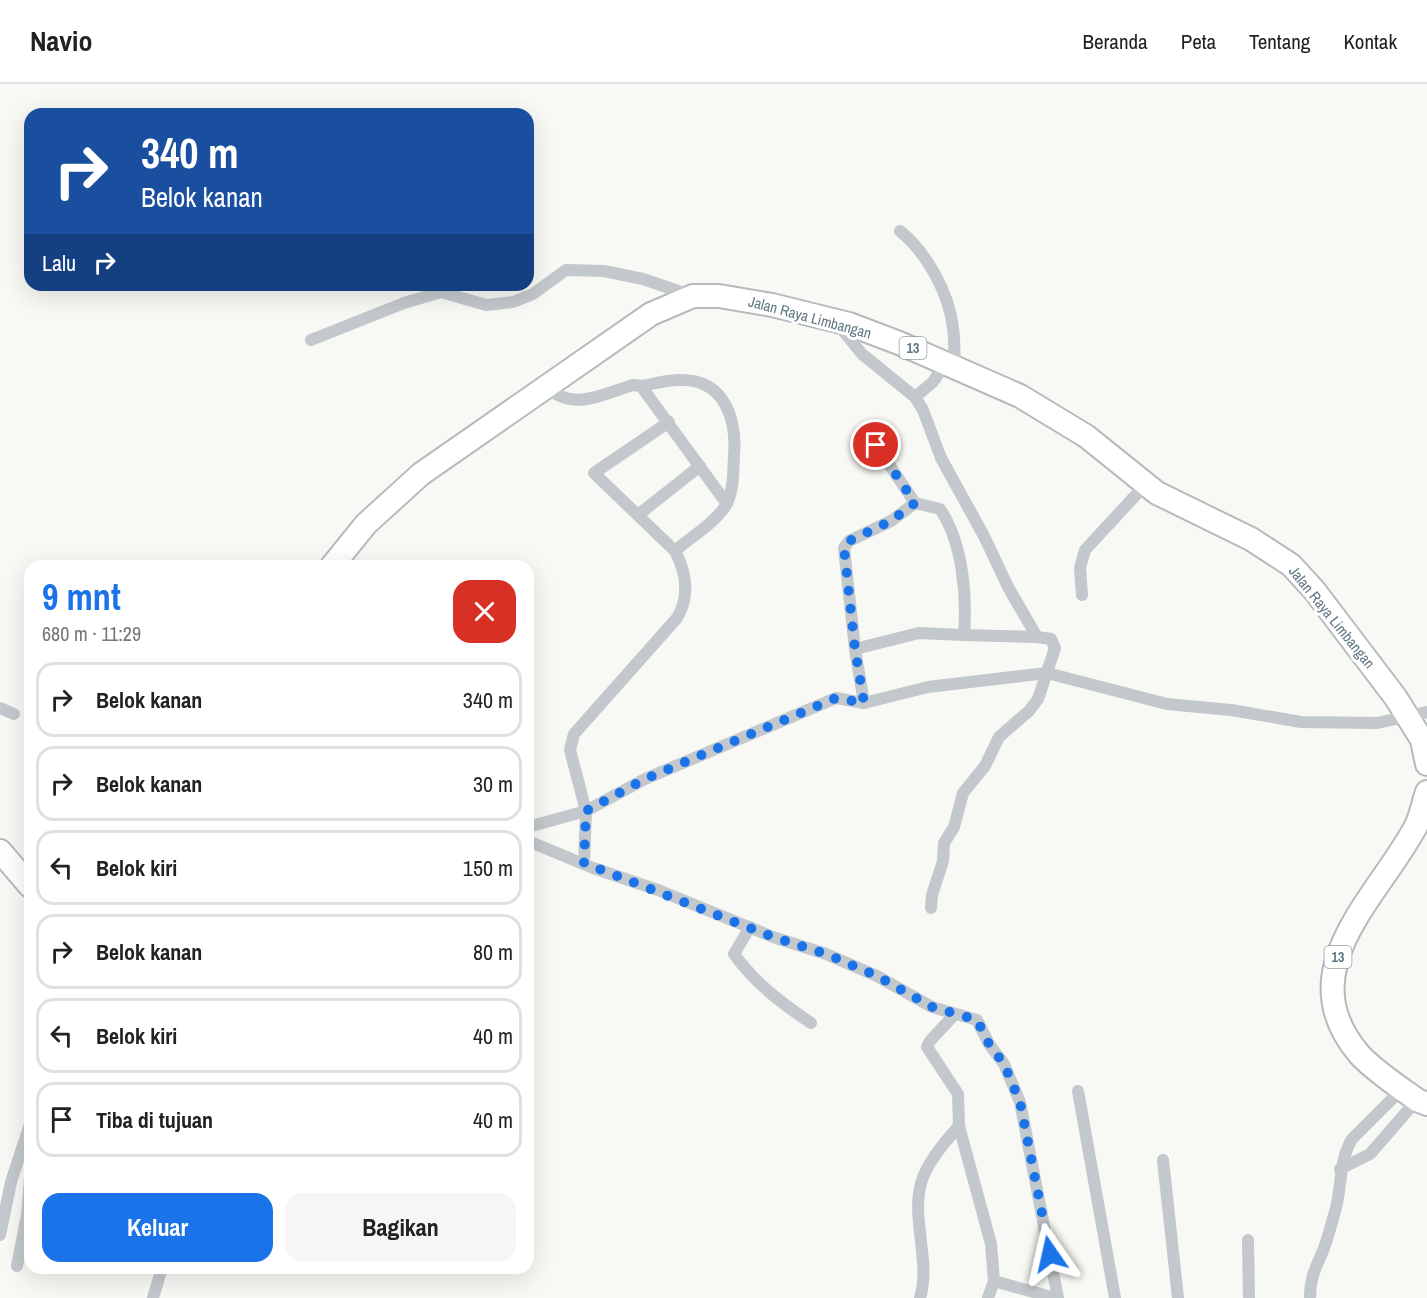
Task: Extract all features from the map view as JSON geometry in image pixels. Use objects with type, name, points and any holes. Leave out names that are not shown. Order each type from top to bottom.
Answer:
[{"type":"highway","name":"Jalan Raya Limbangan","points":[[337,560],[366,524],[421,474],[545,386],[651,315],[693,296],[744,300],[835,321],[899,343],[1031,402],[1086,436],[1146,484],[1181,505],[1251,539],[1291,565],[1314,590],[1396,698],[1417,713],[1427,764]]},
{"type":"highway","name":"13","points":[[1415,1098],[1360,1055],[1342,1026],[1334,1000],[1333,978],[1340,950],[1351,925],[1417,825],[1427,792]]},
{"type":"highway","points":[[2,859],[24,880]]},
{"type":"street","points":[[900,231],[917,247],[945,296],[954,329],[950,364],[915,398]]},
{"type":"street","points":[[446,291],[486,305],[513,302],[534,294],[566,270],[588,269],[643,279],[693,296]]},
{"type":"street","points":[[311,340],[435,291]]},
{"type":"street","points":[[835,321],[862,354],[915,398],[923,410],[941,458],[1037,637]]},
{"type":"street","points":[[545,386],[556,395],[570,400],[633,385],[641,386],[680,379],[691,380],[709,387],[720,397],[730,411],[734,426],[732,489],[727,504],[718,515],[675,551]]},
{"type":"street","points":[[641,386],[727,504]]},
{"type":"street","points":[[584,863],[586,811],[570,750],[571,741],[574,734],[681,612],[685,582],[682,566],[675,551],[595,472],[669,422]]},
{"type":"street","points":[[876,445],[915,503],[940,510],[946,518],[960,566],[966,613],[964,635]]},
{"type":"street","points":[[638,515],[700,466]]},
{"type":"street","points":[[1082,594],[1080,568],[1085,550],[1146,484]]},
{"type":"street","points":[[864,703],[845,573],[846,544],[891,521],[915,503]]},
{"type":"street","points":[[855,649],[919,633],[1037,637],[1051,639],[1055,643],[1038,699],[1029,711],[999,737],[985,766],[963,793],[954,827],[944,843],[943,861],[932,896],[932,908]]},
{"type":"street","points":[[534,825],[586,811],[645,779],[836,698],[864,703],[927,687],[1047,673],[1167,704],[1231,710],[1301,722],[1377,723],[1394,721],[1417,713]]},
{"type":"street","points":[[0,708],[14,714]]},
{"type":"street","points":[[534,843],[826,954],[877,976],[932,1007],[974,1019],[980,1023],[989,1044],[1004,1064],[1020,1102],[1053,1298],[993,1281]]},
{"type":"street","points":[[750,927],[734,954],[744,968],[779,1002],[811,1023]]},
{"type":"street","points":[[955,1014],[927,1047],[957,1090],[959,1125],[991,1244],[993,1281],[988,1298]]},
{"type":"street","points":[[1078,1091],[1115,1298]]},
{"type":"street","points":[[1340,1169],[1370,1154],[1415,1098]]},
{"type":"street","points":[[1310,1298],[1312,1273],[1324,1248],[1337,1204],[1340,1169],[1352,1139],[1415,1098]]},
{"type":"street","points":[[920,1298],[921,1182],[940,1149],[959,1125]]},
{"type":"street","points":[[0,1235],[11,1182],[24,1142]]},
{"type":"street","points":[[1163,1160],[1178,1298]]},
{"type":"street","points":[[17,1266],[24,1233]]},
{"type":"street","points":[[1248,1240],[1249,1298]]},
{"type":"street","points":[[153,1298],[160,1274]]},
{"type":"route","points":[[876,445],[915,503],[898,517],[849,541],[844,548],[845,573],[864,703],[836,698],[746,735],[619,792],[586,811],[584,863],[592,868],[658,890],[773,937],[826,954],[877,976],[932,1007],[977,1020],[989,1044],[1004,1064],[1020,1102],[1050,1254]]}]
